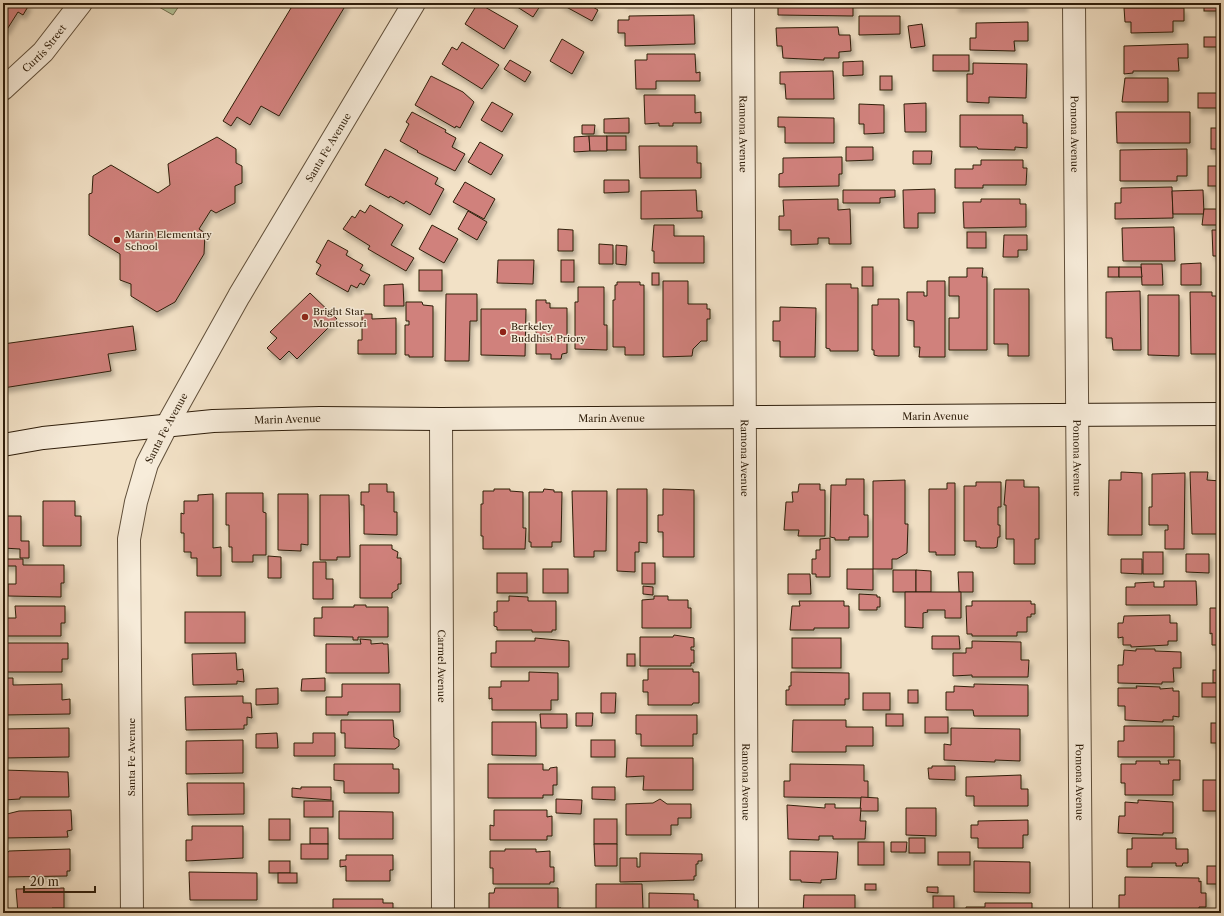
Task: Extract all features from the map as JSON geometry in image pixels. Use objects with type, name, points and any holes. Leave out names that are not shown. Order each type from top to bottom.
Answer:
[{"type":"street","name":"Curtis Street","points":[[3,89],[43,52],[81,3]]},
{"type":"street","name":"Santa Fe Avenue","points":[[132,913],[129,538],[136,502],[147,464],[167,425],[240,296],[414,3]]},
{"type":"street","name":"Ramona Avenue","points":[[743,3],[747,913]]},
{"type":"street","name":"Pomona Avenue","points":[[1074,3],[1081,913]]},
{"type":"street","name":"Marin Avenue","points":[[3,445],[43,438],[213,420],[320,418],[441,419],[1221,414]]},
{"type":"street","name":"Carmel Avenue","points":[[441,419],[443,913]]},
{"type":"green space","points":[[152,3],[181,3],[173,15]]},
{"type":"building","points":[[3,3],[26,3],[29,5],[23,15],[18,12],[6,31],[3,29]]},
{"type":"building","points":[[294,3],[347,3],[279,116],[261,106],[250,125],[237,117],[231,126],[223,121]]},
{"type":"building","points":[[478,3],[518,26],[504,49],[465,24]]},
{"type":"building","points":[[511,3],[542,3],[533,17]]},
{"type":"building","points":[[559,3],[586,3],[598,10],[592,21]]},
{"type":"building","points":[[624,3],[700,3],[624,4]]},
{"type":"building","points":[[778,3],[853,3],[853,16],[778,15]]},
{"type":"building","points":[[956,3],[1025,3],[1025,7],[956,7]]},
{"type":"building","points":[[1204,3],[1221,3],[1221,11],[1204,11]]},
{"type":"building","points":[[1124,8],[1184,8],[1184,21],[1173,21],[1173,32],[1131,33],[1131,22],[1125,22]]},
{"type":"building","points":[[694,15],[695,44],[625,46],[625,33],[618,33],[618,20],[629,20],[629,16]]},
{"type":"building","points":[[859,16],[900,16],[900,34],[859,35]]},
{"type":"building","points":[[1028,22],[1028,41],[1014,41],[1015,51],[970,50],[970,38],[976,38],[976,23]]},
{"type":"building","points":[[922,24],[925,46],[911,48],[908,26]]},
{"type":"building","points":[[838,27],[839,35],[850,35],[851,51],[839,52],[839,58],[824,58],[824,60],[783,58],[782,46],[777,46],[776,28]]},
{"type":"building","points":[[1204,37],[1221,37],[1221,47],[1204,47]]},
{"type":"building","points":[[562,39],[584,52],[572,74],[550,61]]},
{"type":"building","points":[[462,42],[499,65],[482,89],[442,64],[452,47],[457,50]]},
{"type":"building","points":[[1188,44],[1188,58],[1178,58],[1179,71],[1133,71],[1133,73],[1124,74],[1124,46]]},
{"type":"building","points":[[647,54],[695,54],[696,73],[700,72],[700,81],[656,81],[656,89],[636,89],[635,60],[647,60]]},
{"type":"building","points":[[933,55],[969,55],[969,71],[933,71]]},
{"type":"building","points":[[510,60],[531,72],[525,82],[504,69]]},
{"type":"building","points":[[863,61],[863,75],[843,76],[843,62]]},
{"type":"building","points":[[973,63],[1027,64],[1026,98],[989,97],[989,103],[967,102],[967,74],[973,74]]},
{"type":"building","points":[[833,71],[834,99],[786,99],[785,84],[780,84],[780,72]]},
{"type":"building","points":[[431,76],[463,92],[474,102],[460,128],[456,126],[455,128],[415,105]]},
{"type":"building","points":[[880,76],[892,76],[892,90],[880,90]]},
{"type":"building","points":[[1125,78],[1168,78],[1168,102],[1122,102]]},
{"type":"building","points":[[1198,93],[1221,93],[1221,108],[1198,108]]},
{"type":"building","points":[[644,95],[695,95],[695,113],[701,112],[701,123],[673,123],[673,126],[659,126],[659,123],[645,124]]},
{"type":"building","points":[[492,102],[513,114],[502,132],[481,120]]},
{"type":"building","points":[[926,103],[926,132],[905,132],[904,104]]},
{"type":"building","points":[[859,104],[884,105],[884,133],[864,134],[864,124],[859,124]]},
{"type":"building","points":[[412,112],[446,130],[445,132],[456,138],[452,147],[465,154],[455,171],[417,152],[418,151],[400,141],[409,124],[406,122]]},
{"type":"building","points":[[1116,112],[1190,112],[1190,143],[1117,143]]},
{"type":"building","points":[[960,115],[1023,115],[1023,123],[1027,123],[1027,148],[1015,147],[1015,150],[960,147]]},
{"type":"building","points":[[778,117],[834,118],[834,143],[785,143],[785,127],[778,127]]},
{"type":"building","points":[[629,118],[629,133],[604,133],[604,119]]},
{"type":"building","points":[[582,125],[595,125],[594,134],[582,134]]},
{"type":"building","points":[[1211,128],[1221,128],[1221,149],[1211,149]]},
{"type":"building","points":[[589,136],[590,151],[574,152],[574,137]]},
{"type":"building","points":[[589,136],[607,136],[607,151],[590,151]]},
{"type":"building","points":[[607,136],[626,136],[626,150],[607,150]]},
{"type":"building","points":[[217,137],[236,149],[236,163],[242,166],[242,183],[235,186],[235,203],[216,213],[211,210],[199,229],[205,233],[204,254],[175,302],[157,312],[131,296],[131,284],[120,280],[120,254],[89,235],[89,194],[92,193],[93,176],[111,165],[158,193],[170,185],[168,164]]},
{"type":"building","points":[[480,142],[503,155],[491,175],[468,162]]},
{"type":"building","points":[[639,146],[697,146],[697,163],[701,163],[701,178],[640,178]]},
{"type":"building","points":[[846,147],[873,147],[873,160],[846,161]]},
{"type":"building","points":[[385,149],[438,178],[435,184],[444,189],[430,215],[406,201],[404,204],[365,185]]},
{"type":"building","points":[[1187,149],[1187,176],[1177,176],[1177,181],[1120,181],[1120,150]]},
{"type":"building","points":[[913,151],[932,151],[931,164],[913,164]]},
{"type":"building","points":[[842,157],[842,174],[839,174],[839,186],[779,187],[779,174],[783,173],[783,158]]},
{"type":"building","points":[[981,160],[1023,160],[1023,168],[1027,168],[1026,185],[983,185],[983,188],[955,188],[955,169],[973,169],[973,165],[981,165]]},
{"type":"building","points":[[1208,166],[1221,166],[1221,186],[1208,186]]},
{"type":"building","points":[[604,180],[629,180],[629,192],[604,193]]},
{"type":"building","points":[[465,182],[495,199],[484,219],[453,202]]},
{"type":"building","points":[[1172,187],[1173,218],[1115,219],[1115,203],[1121,203],[1121,188]]},
{"type":"building","points":[[935,189],[935,213],[918,213],[918,228],[904,228],[903,190]]},
{"type":"building","points":[[696,190],[697,211],[702,211],[702,218],[641,219],[641,191]]},
{"type":"building","points":[[843,190],[895,190],[895,197],[880,198],[880,203],[843,203]]},
{"type":"building","points":[[1203,190],[1204,214],[1173,214],[1172,191]]},
{"type":"building","points":[[838,199],[838,210],[850,209],[851,244],[829,244],[829,238],[818,238],[818,244],[791,245],[791,230],[779,230],[779,216],[784,216],[783,200]]},
{"type":"building","points":[[981,199],[1020,199],[1020,204],[1026,204],[1026,227],[964,228],[963,202],[981,202]]},
{"type":"building","points":[[370,205],[403,225],[391,245],[414,258],[406,271],[368,249],[370,246],[343,229],[352,216],[355,218],[360,210],[365,213]]},
{"type":"building","points":[[1204,209],[1221,209],[1221,225],[1202,225]]},
{"type":"building","points":[[468,211],[487,222],[477,240],[458,229]]},
{"type":"building","points":[[432,225],[458,239],[444,263],[419,249]]},
{"type":"building","points":[[654,225],[674,225],[674,236],[704,236],[704,263],[654,263],[654,251],[652,251]]},
{"type":"building","points":[[1174,227],[1175,261],[1123,261],[1122,228]]},
{"type":"building","points":[[558,229],[573,230],[573,251],[558,251]]},
{"type":"building","points":[[1212,230],[1221,230],[1221,256],[1213,256]]},
{"type":"building","points":[[967,232],[986,232],[986,248],[967,248]]},
{"type":"building","points":[[1004,235],[1027,235],[1027,250],[1018,250],[1018,257],[1003,257]]},
{"type":"building","points":[[328,240],[348,251],[346,255],[363,265],[360,270],[370,275],[364,285],[360,283],[357,288],[351,285],[348,292],[316,274],[321,265],[316,262]]},
{"type":"building","points":[[599,244],[613,245],[613,264],[599,264]]},
{"type":"building","points":[[616,245],[627,246],[626,265],[616,264]]},
{"type":"building","points":[[498,260],[534,260],[533,284],[497,283]]},
{"type":"building","points":[[561,260],[574,260],[574,282],[561,282]]},
{"type":"building","points":[[1201,263],[1201,285],[1181,285],[1181,264]]},
{"type":"building","points":[[1141,264],[1162,264],[1163,285],[1142,285]]},
{"type":"building","points":[[862,267],[873,267],[873,286],[862,286]]},
{"type":"building","points":[[1108,267],[1119,267],[1119,277],[1108,277]]},
{"type":"building","points":[[1119,267],[1141,267],[1142,277],[1119,277]]},
{"type":"building","points":[[967,268],[983,268],[982,277],[987,277],[987,350],[949,350],[949,318],[959,318],[959,296],[949,296],[949,277],[967,277]]},
{"type":"building","points":[[419,270],[442,270],[442,291],[419,291]]},
{"type":"building","points":[[652,273],[659,273],[659,285],[652,285]]},
{"type":"building","points":[[663,281],[688,281],[688,304],[707,304],[707,309],[710,309],[710,319],[707,319],[707,341],[701,341],[693,349],[692,356],[663,357]]},
{"type":"building","points":[[927,281],[945,281],[945,357],[919,357],[920,347],[914,347],[914,321],[907,320],[907,292],[924,292],[924,296],[927,296]]},
{"type":"building","points":[[617,282],[640,282],[640,285],[644,285],[644,355],[625,355],[625,347],[613,347],[613,300],[615,300],[615,285],[617,285]]},
{"type":"building","points":[[403,284],[404,306],[384,306],[384,285]]},
{"type":"building","points":[[826,284],[851,284],[851,288],[858,288],[858,351],[830,351],[830,349],[826,348]]},
{"type":"building","points":[[578,287],[604,287],[604,325],[607,325],[607,350],[575,349],[575,302],[578,302]]},
{"type":"building","points":[[994,289],[1029,289],[1029,356],[1008,356],[1008,344],[994,344]]},
{"type":"building","points":[[1140,291],[1141,350],[1113,350],[1112,338],[1106,338],[1106,292]]},
{"type":"building","points":[[1190,292],[1212,292],[1212,296],[1221,296],[1221,354],[1191,354]]},
{"type":"building","points":[[310,293],[337,319],[297,359],[289,351],[280,360],[267,348],[277,338],[270,332]]},
{"type":"building","points":[[446,294],[477,294],[477,321],[470,321],[469,361],[445,361]]},
{"type":"building","points":[[1148,295],[1179,295],[1179,356],[1148,355]]},
{"type":"building","points":[[878,299],[899,299],[899,356],[878,356],[874,355],[874,350],[872,350],[872,305],[878,305]]},
{"type":"building","points":[[536,300],[546,300],[546,303],[550,303],[550,308],[567,308],[567,353],[562,354],[561,359],[551,359],[551,354],[536,354]]},
{"type":"building","points":[[406,302],[422,302],[423,305],[433,306],[433,357],[409,357],[409,355],[405,355],[405,325],[409,325],[409,321],[406,321]]},
{"type":"building","points":[[780,307],[816,308],[815,357],[780,357],[780,341],[773,341],[773,321],[780,321]]},
{"type":"building","name":"Berkeley Buddhist Priory","points":[[481,309],[526,309],[525,356],[481,355]]},
{"type":"building","points":[[362,314],[372,314],[372,319],[396,318],[396,354],[358,354],[358,340],[362,340]]},
{"type":"building","points":[[133,326],[136,350],[108,354],[111,371],[3,388],[3,344]]},
{"type":"building","points":[[1121,472],[1142,473],[1142,535],[1108,535],[1109,480],[1121,480]]},
{"type":"building","points":[[1190,472],[1208,472],[1207,480],[1221,481],[1221,534],[1192,534]]},
{"type":"building","points":[[1185,473],[1184,549],[1165,549],[1165,530],[1168,530],[1168,525],[1149,525],[1149,507],[1152,507],[1152,474]]},
{"type":"building","points":[[846,479],[864,479],[864,515],[868,515],[868,537],[849,537],[849,540],[835,540],[835,538],[830,537],[831,485],[846,485]]},
{"type":"building","points":[[905,480],[905,524],[908,524],[907,553],[897,559],[892,559],[892,569],[873,569],[873,481]]},
{"type":"building","points":[[1006,480],[1024,480],[1024,487],[1039,487],[1039,539],[1035,539],[1035,564],[1014,564],[1014,539],[1006,539],[1006,505],[1004,505]]},
{"type":"building","points":[[976,482],[1001,482],[1001,507],[998,507],[1000,537],[998,537],[997,547],[994,548],[980,548],[976,547],[976,541],[964,541],[964,486],[976,486]]},
{"type":"building","points":[[947,483],[955,483],[955,555],[936,555],[936,552],[929,552],[929,489],[947,489]]},
{"type":"building","points":[[369,484],[387,484],[387,492],[394,492],[394,512],[397,512],[397,535],[364,534],[364,505],[361,505],[361,492],[369,492]]},
{"type":"building","points":[[799,484],[820,484],[820,490],[825,490],[825,536],[798,536],[799,530],[784,530],[786,502],[793,502],[792,492],[798,492]]},
{"type":"building","points":[[494,489],[510,489],[510,491],[523,492],[523,528],[526,528],[525,549],[483,549],[483,536],[481,536],[481,504],[483,504],[483,491],[494,491]]},
{"type":"building","points":[[544,489],[554,490],[554,492],[562,492],[561,542],[552,542],[552,547],[531,547],[531,542],[529,542],[529,492],[543,492]]},
{"type":"building","points":[[617,489],[647,489],[647,543],[639,542],[639,552],[635,552],[635,572],[617,571]]},
{"type":"building","points":[[663,489],[694,490],[694,557],[663,557],[663,532],[658,532],[658,515],[663,515]]},
{"type":"building","points":[[572,491],[607,491],[606,551],[594,551],[594,557],[574,557]]},
{"type":"building","points":[[226,493],[263,493],[263,512],[266,513],[266,555],[253,555],[253,562],[232,562],[232,547],[229,547],[229,525],[226,525]]},
{"type":"building","points":[[213,494],[213,548],[221,547],[221,576],[197,576],[197,558],[191,558],[191,552],[184,552],[184,533],[181,533],[181,513],[184,514],[184,501],[198,501],[198,495]]},
{"type":"building","points":[[278,494],[308,494],[308,545],[301,544],[301,551],[278,550]]},
{"type":"building","points":[[320,495],[349,495],[350,557],[337,557],[337,560],[320,560]]},
{"type":"building","points":[[43,501],[75,501],[75,516],[81,516],[81,546],[43,546]]},
{"type":"building","points":[[3,511],[5,511],[5,516],[21,516],[21,541],[29,541],[29,558],[20,558],[20,549],[3,548]]},
{"type":"building","points":[[830,538],[830,577],[816,577],[816,574],[812,574],[812,559],[816,559],[816,550],[820,550],[820,539]]},
{"type":"building","points":[[360,545],[392,545],[392,549],[398,552],[397,558],[401,558],[401,584],[398,584],[398,589],[392,593],[392,598],[360,598]]},
{"type":"building","points":[[1143,552],[1163,552],[1163,574],[1143,574]]},
{"type":"building","points":[[1186,554],[1209,554],[1209,573],[1186,572]]},
{"type":"building","points":[[268,556],[281,557],[281,578],[268,578]]},
{"type":"building","points":[[5,559],[23,559],[23,565],[64,565],[64,583],[61,583],[61,597],[8,596],[8,584],[16,584],[16,566],[5,566]]},
{"type":"building","points":[[1121,559],[1142,559],[1142,574],[1121,573]]},
{"type":"building","points":[[313,562],[326,562],[326,579],[333,579],[333,599],[313,599]]},
{"type":"building","points":[[642,563],[655,563],[655,584],[642,584]]},
{"type":"building","points":[[543,569],[568,569],[568,593],[543,593]]},
{"type":"building","points":[[847,569],[873,569],[873,590],[847,589]]},
{"type":"building","points":[[893,570],[916,570],[916,592],[893,592]]},
{"type":"building","points":[[916,570],[931,571],[931,592],[916,592]]},
{"type":"building","points":[[958,572],[973,572],[973,592],[959,592]]},
{"type":"building","points":[[497,573],[527,573],[527,593],[497,593]]},
{"type":"building","points":[[788,574],[810,574],[811,594],[788,594]]},
{"type":"building","points":[[1164,581],[1196,581],[1197,605],[1126,605],[1126,587],[1135,587],[1135,583],[1154,582],[1154,587],[1164,587]]},
{"type":"building","points":[[643,586],[653,587],[653,595],[643,594]]},
{"type":"building","points":[[905,592],[961,592],[961,618],[945,618],[945,610],[927,610],[928,612],[923,613],[923,628],[905,627]]},
{"type":"building","points":[[859,594],[877,595],[877,597],[880,597],[880,607],[877,607],[877,610],[859,610]]},
{"type":"building","points":[[509,596],[528,597],[528,601],[556,601],[556,630],[552,630],[552,632],[532,632],[532,630],[497,630],[497,627],[494,626],[494,612],[497,612],[497,601],[509,601]]},
{"type":"building","points":[[654,596],[668,596],[668,600],[688,600],[688,608],[691,608],[691,628],[642,628],[642,600],[654,599]]},
{"type":"building","points":[[799,601],[844,601],[844,606],[849,606],[849,628],[790,630],[792,606],[800,606]]},
{"type":"building","points":[[972,601],[1031,601],[1031,604],[1035,604],[1035,614],[1031,614],[1031,617],[1027,617],[1027,632],[1017,632],[1017,636],[972,636],[972,634],[967,634],[966,606],[972,606]]},
{"type":"building","points":[[354,605],[366,605],[366,607],[388,607],[388,637],[358,637],[358,640],[353,640],[353,637],[314,636],[314,618],[322,618],[322,607],[354,607]]},
{"type":"building","points":[[15,606],[65,606],[65,623],[61,623],[61,636],[4,636],[4,618],[16,618]]},
{"type":"building","points":[[1210,608],[1221,608],[1221,645],[1212,645],[1212,633],[1210,634]]},
{"type":"building","points":[[185,612],[245,612],[245,643],[185,643]]},
{"type":"building","points":[[1170,615],[1170,623],[1177,623],[1177,641],[1168,641],[1168,645],[1131,647],[1131,645],[1123,645],[1123,637],[1118,638],[1118,623],[1123,623],[1124,616]]},
{"type":"building","points":[[674,635],[694,638],[694,647],[691,647],[691,650],[694,650],[694,663],[691,663],[691,666],[640,666],[640,637],[673,637]]},
{"type":"building","points":[[932,636],[959,636],[960,649],[932,649]]},
{"type":"building","points":[[535,638],[569,641],[569,667],[491,667],[491,653],[496,653],[496,641],[535,641]]},
{"type":"building","points":[[792,638],[841,638],[841,668],[792,668]]},
{"type":"building","points":[[360,639],[371,640],[371,644],[388,644],[389,673],[326,673],[326,644],[361,644]]},
{"type":"building","points":[[972,641],[1021,642],[1021,660],[1029,660],[1028,677],[972,677],[972,675],[953,676],[953,653],[966,653],[966,648],[972,648]]},
{"type":"building","points":[[3,643],[68,643],[68,659],[62,659],[62,672],[3,672]]},
{"type":"building","points":[[1136,649],[1155,649],[1155,651],[1181,652],[1181,668],[1173,668],[1174,682],[1162,682],[1162,684],[1118,683],[1118,665],[1123,665],[1124,650],[1136,651]]},
{"type":"building","points":[[236,653],[237,670],[243,669],[244,682],[237,681],[237,684],[193,685],[192,654]]},
{"type":"building","points":[[627,654],[635,654],[635,666],[627,666]]},
{"type":"building","points":[[648,669],[693,669],[693,672],[699,672],[699,703],[693,703],[692,705],[648,705],[648,692],[643,692],[643,680],[648,680]]},
{"type":"building","points":[[1213,670],[1221,670],[1221,683],[1213,683]]},
{"type":"building","points":[[529,672],[558,673],[558,700],[551,700],[551,710],[492,710],[492,698],[489,699],[489,687],[501,687],[501,681],[529,681]]},
{"type":"building","points":[[791,672],[849,673],[849,699],[845,699],[845,705],[786,705],[786,690],[789,690],[789,686],[791,686]]},
{"type":"building","points":[[3,678],[13,678],[13,685],[62,684],[62,700],[70,699],[70,714],[3,715]]},
{"type":"building","points":[[325,678],[325,691],[301,691],[302,679]]},
{"type":"building","points":[[1202,683],[1221,683],[1221,697],[1202,697]]},
{"type":"building","points":[[342,684],[400,684],[400,712],[348,712],[348,715],[326,715],[326,697],[342,697]]},
{"type":"building","points":[[974,684],[1028,685],[1028,716],[974,716],[973,710],[946,710],[946,692],[954,692],[954,686],[974,687]]},
{"type":"building","points":[[1136,686],[1160,687],[1160,689],[1173,688],[1173,691],[1179,691],[1179,717],[1173,716],[1173,720],[1163,720],[1163,722],[1125,720],[1125,706],[1118,706],[1118,688],[1137,688]]},
{"type":"building","points":[[278,688],[278,704],[256,705],[256,689]]},
{"type":"building","points":[[908,690],[918,690],[918,703],[908,703]]},
{"type":"building","points":[[601,693],[616,693],[615,713],[601,713]]},
{"type":"building","points":[[863,693],[890,693],[890,710],[863,710]]},
{"type":"building","points":[[243,696],[243,703],[251,703],[252,718],[247,717],[247,725],[244,725],[244,729],[186,730],[185,697]]},
{"type":"building","points":[[576,713],[593,713],[592,726],[576,726]]},
{"type":"building","points":[[540,714],[567,714],[567,728],[541,728]]},
{"type":"building","points":[[886,714],[903,714],[903,726],[886,726]]},
{"type":"building","points":[[636,715],[697,715],[697,734],[693,734],[693,746],[641,746],[641,734],[636,734]]},
{"type":"building","points":[[925,717],[948,717],[948,733],[925,733]]},
{"type":"building","points":[[341,720],[393,720],[394,737],[399,740],[399,746],[395,749],[345,748],[345,733],[341,733]]},
{"type":"building","points":[[793,720],[846,720],[846,727],[873,727],[873,746],[846,746],[846,752],[792,752]]},
{"type":"building","points":[[492,722],[536,722],[536,756],[492,755]]},
{"type":"building","points":[[1211,723],[1221,723],[1221,743],[1211,743]]},
{"type":"building","points":[[1124,726],[1174,726],[1174,757],[1118,757],[1118,741],[1124,741]]},
{"type":"building","points":[[69,728],[69,757],[3,758],[3,729]]},
{"type":"building","points":[[951,728],[1020,729],[1020,761],[995,760],[995,762],[944,760],[944,744],[951,745]]},
{"type":"building","points":[[277,733],[278,748],[256,748],[256,734]]},
{"type":"building","points":[[313,733],[335,733],[335,756],[294,756],[294,743],[313,743]]},
{"type":"building","points":[[243,740],[243,773],[186,774],[186,741]]},
{"type":"building","points":[[591,740],[615,740],[615,757],[591,757]]},
{"type":"building","points":[[627,758],[693,758],[693,790],[643,790],[644,776],[626,777]]},
{"type":"building","points":[[1168,760],[1180,760],[1180,780],[1173,780],[1173,795],[1125,795],[1125,783],[1121,783],[1121,764],[1136,764],[1136,761],[1160,761],[1160,764],[1169,764]]},
{"type":"building","points":[[334,764],[393,764],[393,769],[399,769],[399,793],[344,793],[344,781],[334,780]]},
{"type":"building","points":[[488,764],[543,764],[543,770],[549,770],[550,768],[557,767],[557,785],[553,785],[553,795],[543,795],[543,798],[488,798]]},
{"type":"building","points":[[790,764],[864,765],[864,781],[868,781],[868,798],[784,797],[784,781],[790,781]]},
{"type":"building","points":[[932,766],[955,766],[955,780],[929,779],[928,768],[932,768]]},
{"type":"building","points":[[3,770],[68,772],[69,797],[20,797],[20,799],[3,800]]},
{"type":"building","points":[[1021,775],[1021,789],[1028,789],[1028,806],[974,806],[974,796],[966,796],[966,777]]},
{"type":"building","points":[[1203,780],[1221,780],[1221,811],[1203,811]]},
{"type":"building","points":[[187,783],[244,783],[244,814],[188,815]]},
{"type":"building","points":[[301,787],[331,787],[331,800],[292,797],[292,788],[301,789]]},
{"type":"building","points":[[592,787],[615,787],[615,800],[592,799]]},
{"type":"building","points":[[861,797],[878,798],[878,811],[860,811]]},
{"type":"building","points":[[556,799],[582,800],[581,814],[556,813]]},
{"type":"building","points":[[660,799],[667,804],[691,804],[691,818],[678,818],[678,825],[671,825],[671,835],[626,835],[626,804],[653,803]]},
{"type":"building","points":[[1138,800],[1173,802],[1173,833],[1163,833],[1163,835],[1118,833],[1119,816],[1125,816],[1125,802],[1138,803]]},
{"type":"building","points":[[304,801],[333,801],[333,817],[304,817]]},
{"type":"building","points":[[825,804],[835,804],[835,808],[861,808],[860,821],[866,821],[865,839],[833,839],[833,836],[819,836],[819,840],[788,839],[787,805],[825,808]]},
{"type":"building","points":[[906,808],[936,808],[936,836],[906,835]]},
{"type":"building","points":[[71,810],[72,830],[67,831],[68,837],[3,838],[3,815],[19,811]]},
{"type":"building","points":[[494,810],[547,810],[547,817],[552,816],[552,836],[547,836],[547,840],[490,840],[490,825],[494,826]]},
{"type":"building","points":[[339,811],[393,812],[393,839],[339,839]]},
{"type":"building","points":[[269,819],[290,819],[290,840],[269,840]]},
{"type":"building","points":[[594,819],[617,819],[617,844],[594,844]]},
{"type":"building","points":[[1028,820],[1028,835],[1023,835],[1023,848],[978,848],[978,838],[971,838],[971,825],[978,825],[978,821]]},
{"type":"building","points":[[192,826],[243,826],[243,858],[186,861],[186,840],[192,840]]},
{"type":"building","points":[[310,828],[328,828],[328,844],[310,844]]},
{"type":"building","points":[[909,838],[925,838],[925,853],[909,853]]},
{"type":"building","points":[[1132,838],[1176,838],[1176,849],[1188,849],[1188,863],[1183,863],[1182,866],[1176,866],[1176,863],[1152,863],[1152,867],[1127,867],[1127,849],[1132,849]]},
{"type":"building","points":[[858,842],[884,842],[884,865],[858,865]]},
{"type":"building","points":[[891,842],[907,842],[906,852],[891,852]]},
{"type":"building","points":[[301,844],[328,844],[328,859],[301,859]]},
{"type":"building","points":[[594,844],[617,844],[617,866],[595,866]]},
{"type":"building","points":[[70,849],[70,871],[67,871],[67,876],[4,877],[3,858],[9,851]]},
{"type":"building","points":[[505,849],[536,849],[536,852],[550,851],[550,867],[554,867],[554,882],[550,882],[550,884],[493,884],[493,868],[490,868],[490,851],[505,851]]},
{"type":"building","points":[[790,851],[838,852],[836,879],[821,880],[821,883],[790,880]]},
{"type":"building","points":[[938,852],[970,852],[970,865],[938,865]]},
{"type":"building","points":[[640,853],[702,854],[702,861],[698,861],[698,864],[696,864],[696,876],[694,876],[694,880],[620,882],[620,858],[637,858],[637,867],[640,867]]},
{"type":"building","points":[[346,855],[393,855],[393,870],[390,870],[390,881],[346,881],[346,866],[340,867],[340,860],[346,860]]},
{"type":"building","points":[[269,861],[290,861],[290,873],[269,873]]},
{"type":"building","points":[[974,861],[1030,862],[1030,893],[974,892]]},
{"type":"building","points":[[1207,866],[1221,866],[1221,884],[1207,884]]},
{"type":"building","points":[[189,872],[257,873],[257,900],[190,900]]},
{"type":"building","points":[[278,873],[297,873],[297,883],[278,883]]},
{"type":"building","points":[[1125,877],[1199,878],[1199,882],[1201,881],[1201,893],[1206,893],[1206,907],[1199,907],[1199,909],[1119,909],[1119,895],[1125,895]]},
{"type":"building","points":[[596,884],[642,884],[643,909],[596,909]]},
{"type":"building","points":[[865,884],[876,884],[876,890],[865,890]]},
{"type":"building","points":[[927,887],[938,887],[938,893],[927,892]]},
{"type":"building","points":[[64,888],[64,908],[52,908],[52,913],[18,913],[16,889]]},
{"type":"building","points":[[495,888],[558,888],[558,908],[561,908],[561,913],[489,912],[489,893],[494,893]]},
{"type":"building","points":[[649,893],[694,894],[694,900],[698,900],[698,913],[649,913]]},
{"type":"building","points":[[804,895],[855,895],[855,913],[803,913]]},
{"type":"building","points":[[933,896],[954,896],[954,910],[933,910]]},
{"type":"building","points":[[333,899],[383,899],[383,903],[393,903],[393,913],[333,913]]},
{"type":"building","points":[[985,903],[1032,903],[1032,913],[966,913],[966,907],[985,907]]},
{"type":"building","points":[[1209,909],[1221,909],[1221,913],[1209,913]]},
{"type":"building","points":[[211,911],[234,911],[233,913],[211,913]]},
{"type":"place","name":"Marin Elementary School","points":[[117,240]]},
{"type":"place","name":"Bright Star Montessori","points":[[305,317]]},
{"type":"place","name":"Berkeley Buddhist Priory","points":[[503,332]]}]
